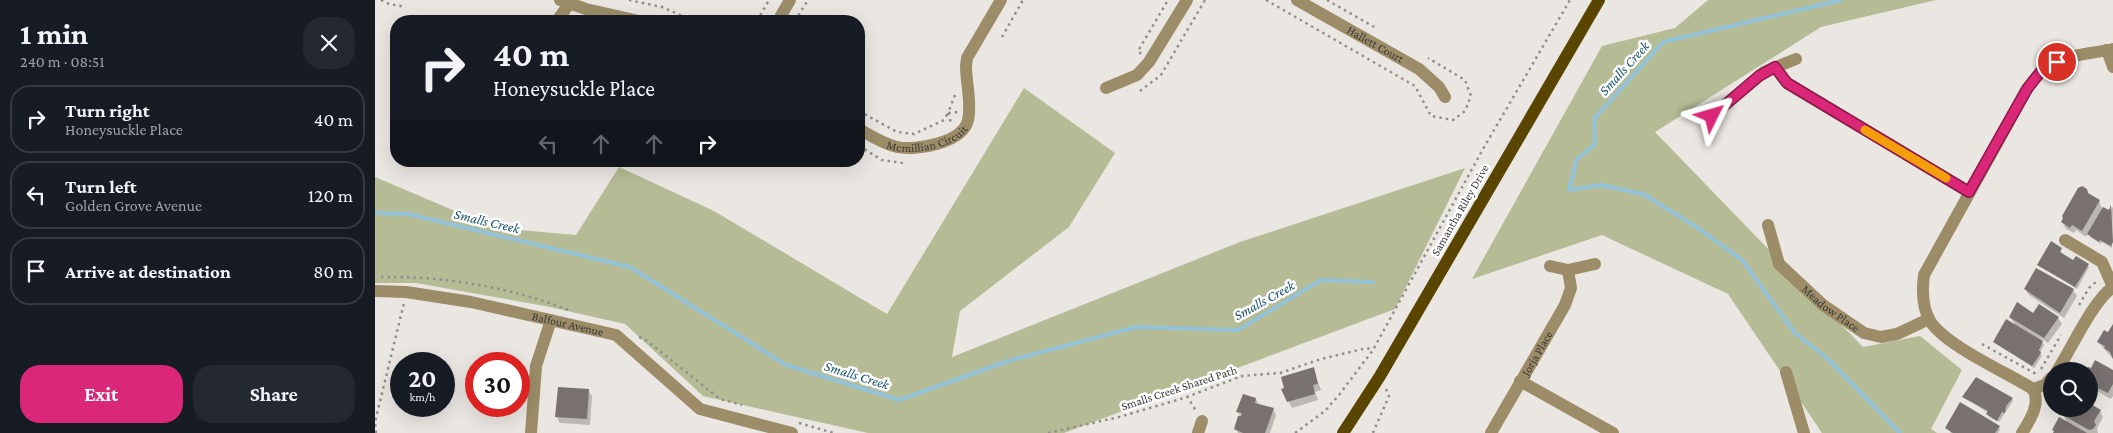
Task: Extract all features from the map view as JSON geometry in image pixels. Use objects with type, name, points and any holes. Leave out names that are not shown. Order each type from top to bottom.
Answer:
[{"type":"main road","name":"Samantha Riley Drive","points":[[1343,433],[1380,376],[1599,0]]},
{"type":"street","points":[[781,15],[790,0]]},
{"type":"street","name":"Mcmillian Circuit","points":[[865,133],[884,144],[910,149],[948,141],[965,128],[968,120],[967,58],[1001,0]]},
{"type":"street","points":[[1105,88],[1137,75],[1149,62],[1187,0]]},
{"type":"street","name":"Hallett Court","points":[[1297,0],[1419,69],[1439,87],[1445,97]]},
{"type":"street","points":[[561,15],[570,2],[617,15]]},
{"type":"street","points":[[2022,433],[2035,406],[2036,395],[2033,389],[1957,345],[1937,330],[1929,319],[1922,294],[1924,276],[2027,89],[2042,70],[2077,55],[2110,49],[2113,67]]},
{"type":"street","points":[[1712,116],[1759,76],[1796,59]]},
{"type":"street","points":[[1775,67],[1787,83],[1969,192]]},
{"type":"street","name":"Meadow Place","points":[[1768,225],[1779,264],[1823,305],[1865,333],[1881,337],[1897,334],[1929,319]]},
{"type":"street","points":[[2062,362],[2092,310],[2104,293],[2113,287],[2102,262],[2065,240]]},
{"type":"street","points":[[1550,266],[1568,270],[1595,264]]},
{"type":"street","name":"Jorja Place","points":[[1491,433],[1565,305],[1571,288],[1568,270]]},
{"type":"street","name":"Balfour Avenue","points":[[375,291],[406,292],[471,302],[616,335],[700,409],[761,429],[792,433]]},
{"type":"street","points":[[531,433],[536,366],[551,320]]},
{"type":"street","points":[[1787,372],[1803,433]]},
{"type":"street","points":[[1521,381],[1613,433]]},
{"type":"street","points":[[2033,389],[2043,386]]},
{"type":"path","points":[[381,0],[389,4],[406,6]]},
{"type":"path","points":[[629,0],[663,7],[681,15]]},
{"type":"path","points":[[760,15],[769,0]]},
{"type":"path","points":[[799,15],[808,0]]},
{"type":"path","points":[[1002,37],[1023,0]]},
{"type":"path","points":[[1141,90],[1161,75],[1205,0]]},
{"type":"path","points":[[1295,433],[1325,411],[1373,350],[1483,149],[1570,0]]},
{"type":"path","points":[[865,113],[897,132],[915,134],[944,120],[948,113]]},
{"type":"path","points":[[376,433],[375,422],[406,292]]},
{"type":"path","points":[[1977,342],[2038,375],[2033,389]]},
{"type":"path","name":"Smalls Creek Shared Path","points":[[1048,433],[1119,417],[1187,396],[1241,376],[1281,373],[1321,359],[1367,348],[1373,350]]},
{"type":"path","points":[[1373,433],[1389,396],[1380,376]]},
{"type":"path","points":[[1187,396],[1200,427]]},
{"type":"green space","points":[[1708,0],[1936,0],[1821,27],[1655,132],[1863,347],[1920,336],[1962,370],[1931,429],[1937,433],[1822,433],[1728,294],[1602,235],[1472,279],[1602,46],[1675,28]]},
{"type":"green space","points":[[1024,88],[1115,153],[1069,227],[960,311],[952,357],[1240,242],[1465,168],[1395,309],[1064,433],[868,433],[703,396],[625,324],[545,306],[416,283],[375,283],[375,177],[495,228],[576,235],[619,167],[714,211],[887,314]]},
{"type":"building","points":[[2082,186],[2087,189],[2088,193],[2100,200],[2082,231],[2072,225],[2070,228],[2061,222],[2062,216],[2078,188]]},
{"type":"building","points":[[2111,205],[2113,242],[2111,246],[2100,240],[2099,242],[2087,234],[2103,207],[2109,210]]},
{"type":"building","points":[[2051,241],[2062,248],[2060,252],[2073,260],[2076,256],[2089,264],[2075,287],[2037,265]]},
{"type":"building","points":[[2036,268],[2074,289],[2060,313],[2024,289]]},
{"type":"building","points":[[2017,302],[2033,313],[2039,304],[2059,317],[2044,338],[2009,317]]},
{"type":"building","points":[[2006,319],[2043,341],[2039,350],[2041,353],[2032,366],[1993,342]]},
{"type":"building","points":[[2113,324],[2113,359],[2110,352],[2104,348],[2105,346],[2097,342],[2104,330],[2108,332]]},
{"type":"building","points":[[2095,360],[2113,370],[2113,384],[2108,393],[2098,388],[2098,362],[2094,362]]},
{"type":"building","points":[[1314,367],[1318,384],[1313,385],[1315,394],[1287,402],[1281,389],[1284,388],[1281,377]]},
{"type":"building","points":[[1976,377],[2013,398],[2006,406],[2005,413],[2002,412],[1997,421],[1986,414],[1988,411],[1962,397]]},
{"type":"building","points":[[558,387],[589,389],[587,419],[555,417]]},
{"type":"building","points":[[1243,394],[1256,398],[1255,403],[1274,408],[1265,433],[1243,433],[1234,429],[1238,416],[1241,416],[1242,413],[1236,412]]},
{"type":"building","points":[[1960,402],[2000,426],[1995,433],[1953,433],[1945,428]]},
{"type":"building","points":[[2059,417],[2087,433],[2053,433],[2054,431],[2052,430]]},
{"type":"building","points":[[2066,417],[2097,417],[2094,421],[2096,425],[2093,429],[2089,430]]},
{"type":"waterway","points":[[1841,0],[1663,42],[1594,119],[1595,144],[1577,159],[1569,190],[1601,185],[1643,194],[1698,228],[1742,260],[1795,333],[1828,359],[1900,433]]},
{"type":"waterway","name":"Smalls Creek","points":[[375,213],[408,214],[630,267],[786,365],[899,400],[1008,361],[1136,327],[1238,330],[1321,280],[1373,282]]},
{"type":"slow traffic","points":[[1865,130],[1946,178]]},
{"type":"route","points":[[1712,116],[1759,76],[1775,67],[1787,83],[1969,192],[2027,89],[2042,70],[2057,62]]}]
